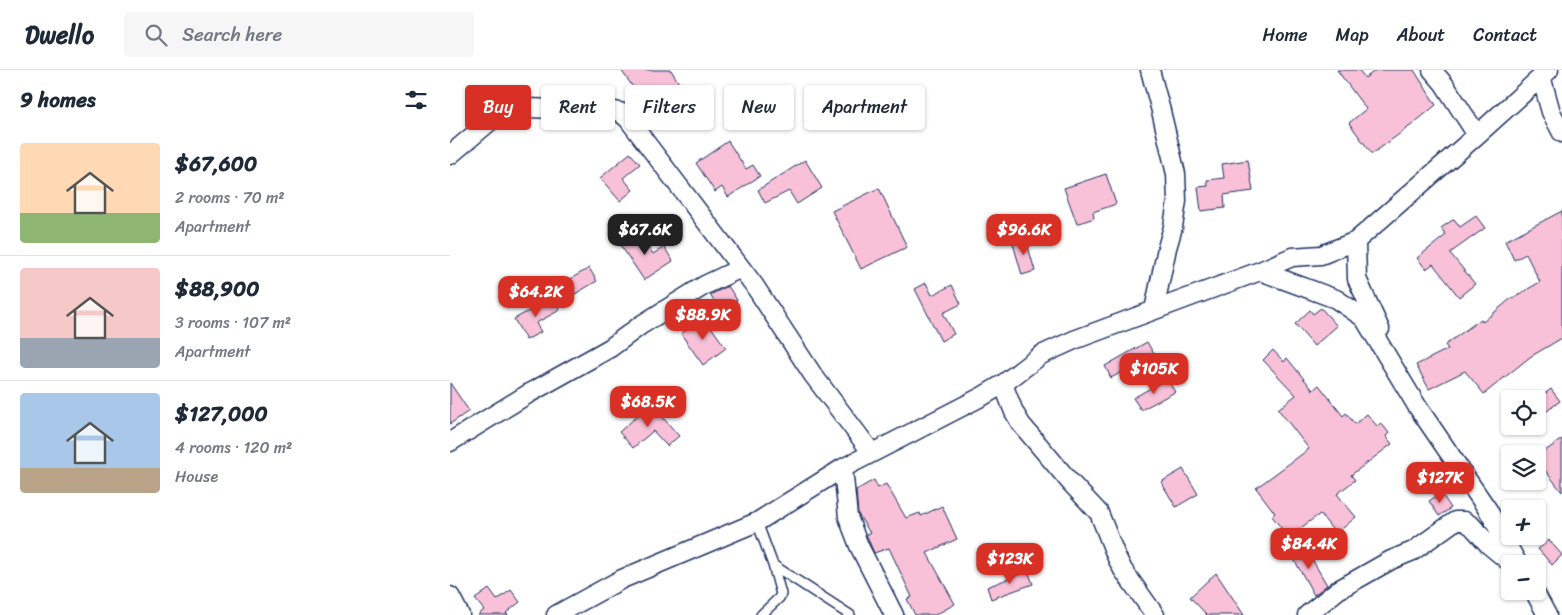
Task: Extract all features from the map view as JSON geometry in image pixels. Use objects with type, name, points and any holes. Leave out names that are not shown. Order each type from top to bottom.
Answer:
[{"type":"street","points":[[1150,70],[1176,174],[1177,200],[1173,227],[1154,310]]},
{"type":"street","points":[[1432,70],[1444,84],[1477,135]]},
{"type":"street","points":[[556,615],[622,579],[756,522],[843,468],[984,396],[1041,355],[1074,340],[1260,271],[1292,257],[1321,255],[1356,241],[1545,73]]},
{"type":"street","points":[[1545,73],[1551,112],[1562,133]]},
{"type":"street","points":[[450,155],[494,118],[508,111],[527,108],[620,112],[628,119],[754,285],[813,375],[872,453]]},
{"type":"street","points":[[1356,241],[1357,279],[1381,332],[1432,429]]},
{"type":"street","points":[[450,442],[528,394],[610,348],[706,285],[741,268]]},
{"type":"street","points":[[1260,271],[1336,300],[1364,318],[1416,406],[1488,510],[1513,555]]},
{"type":"street","points":[[1003,384],[1021,424],[1099,513],[1123,570],[1156,615]]},
{"type":"street","points":[[843,468],[848,517],[859,546],[894,615]]},
{"type":"street","points":[[1308,615],[1338,590],[1391,560],[1413,550],[1455,521],[1464,521],[1472,526],[1501,555]]},
{"type":"street","points":[[450,596],[460,615]]},
{"type":"street","points":[[1539,600],[1547,615]]},
{"type":"lane","points":[[756,522],[780,588],[780,596],[761,615]]},
{"type":"lane","points":[[773,565],[850,615]]},
{"type":"building","points":[[621,70],[671,70],[680,85],[632,85]]},
{"type":"building","points":[[1337,70],[1359,70],[1365,78],[1376,70],[1414,70],[1436,105],[1372,154],[1349,123],[1366,109]]},
{"type":"building","points":[[728,141],[746,169],[753,165],[760,176],[728,197],[722,187],[715,192],[696,163]]},
{"type":"building","points":[[630,153],[640,164],[623,178],[633,190],[620,201],[600,178]]},
{"type":"building","points":[[805,160],[822,188],[797,204],[789,191],[765,203],[758,190]]},
{"type":"building","points":[[1248,160],[1253,191],[1224,195],[1225,208],[1201,211],[1198,187],[1208,186],[1207,180],[1224,178],[1222,164]]},
{"type":"building","points":[[1106,174],[1116,204],[1093,212],[1094,218],[1077,224],[1064,188]]},
{"type":"building","points":[[879,188],[907,247],[861,269],[832,211]]},
{"type":"building","points":[[1562,211],[1562,338],[1530,357],[1484,394],[1465,371],[1429,389],[1416,365],[1448,349],[1445,345],[1481,319],[1483,322],[1509,300],[1540,282],[1526,254],[1514,260],[1505,241]]},
{"type":"building","points":[[1476,216],[1485,228],[1450,253],[1475,284],[1459,297],[1433,264],[1426,269],[1417,258],[1446,235],[1441,228],[1454,219],[1460,227]]},
{"type":"building","points":[[638,231],[653,254],[664,247],[673,261],[644,280],[619,243]]},
{"type":"building","points":[[1025,236],[1035,271],[1022,275],[1012,240]]},
{"type":"building","points":[[589,268],[597,281],[575,294],[567,281]]},
{"type":"building","points":[[926,283],[932,295],[952,285],[961,304],[943,313],[954,334],[941,341],[915,289]]},
{"type":"building","points":[[728,286],[737,300],[720,310],[710,295]]},
{"type":"building","points":[[553,298],[560,310],[536,323],[541,332],[526,340],[514,319]]},
{"type":"building","points":[[1321,308],[1337,326],[1314,346],[1295,324],[1310,310],[1313,314]]},
{"type":"building","points":[[704,317],[726,348],[703,365],[681,334]]},
{"type":"building","points":[[1147,342],[1154,354],[1111,378],[1105,366]]},
{"type":"building","points":[[1273,350],[1284,362],[1287,358],[1313,390],[1319,385],[1343,416],[1346,413],[1355,424],[1367,414],[1377,426],[1381,423],[1389,433],[1386,436],[1392,444],[1351,475],[1355,480],[1337,494],[1356,517],[1336,534],[1320,514],[1288,537],[1272,516],[1275,513],[1256,488],[1309,449],[1278,409],[1296,395],[1263,360]]},
{"type":"building","points":[[1167,379],[1175,392],[1141,410],[1133,398]]},
{"type":"building","points":[[450,383],[469,411],[450,424]]},
{"type":"building","points":[[1551,389],[1560,401],[1546,412],[1546,393]]},
{"type":"building","points":[[651,404],[679,436],[667,446],[653,431],[633,448],[619,432]]},
{"type":"building","points":[[1562,439],[1562,492],[1546,472],[1546,450]]},
{"type":"building","points":[[1183,469],[1198,494],[1176,507],[1161,482]]},
{"type":"building","points":[[874,480],[878,488],[886,484],[906,518],[920,513],[921,516],[942,506],[957,539],[927,553],[955,604],[935,615],[915,615],[907,599],[912,597],[889,548],[874,553],[866,534],[870,533],[858,514],[856,490]]},
{"type":"building","points":[[1441,493],[1451,508],[1439,516],[1429,501]]},
{"type":"building","points":[[1549,540],[1562,555],[1552,565],[1546,558],[1546,555],[1543,555],[1538,549],[1546,545]]},
{"type":"building","points":[[1305,547],[1327,585],[1314,595],[1291,554]]},
{"type":"building","points":[[1028,571],[1033,584],[991,599],[987,587]]},
{"type":"building","points":[[1216,573],[1244,615],[1207,615],[1190,597]]},
{"type":"building","points":[[489,589],[497,600],[511,590],[520,602],[506,613],[508,615],[478,615],[484,610],[475,599]]}]
